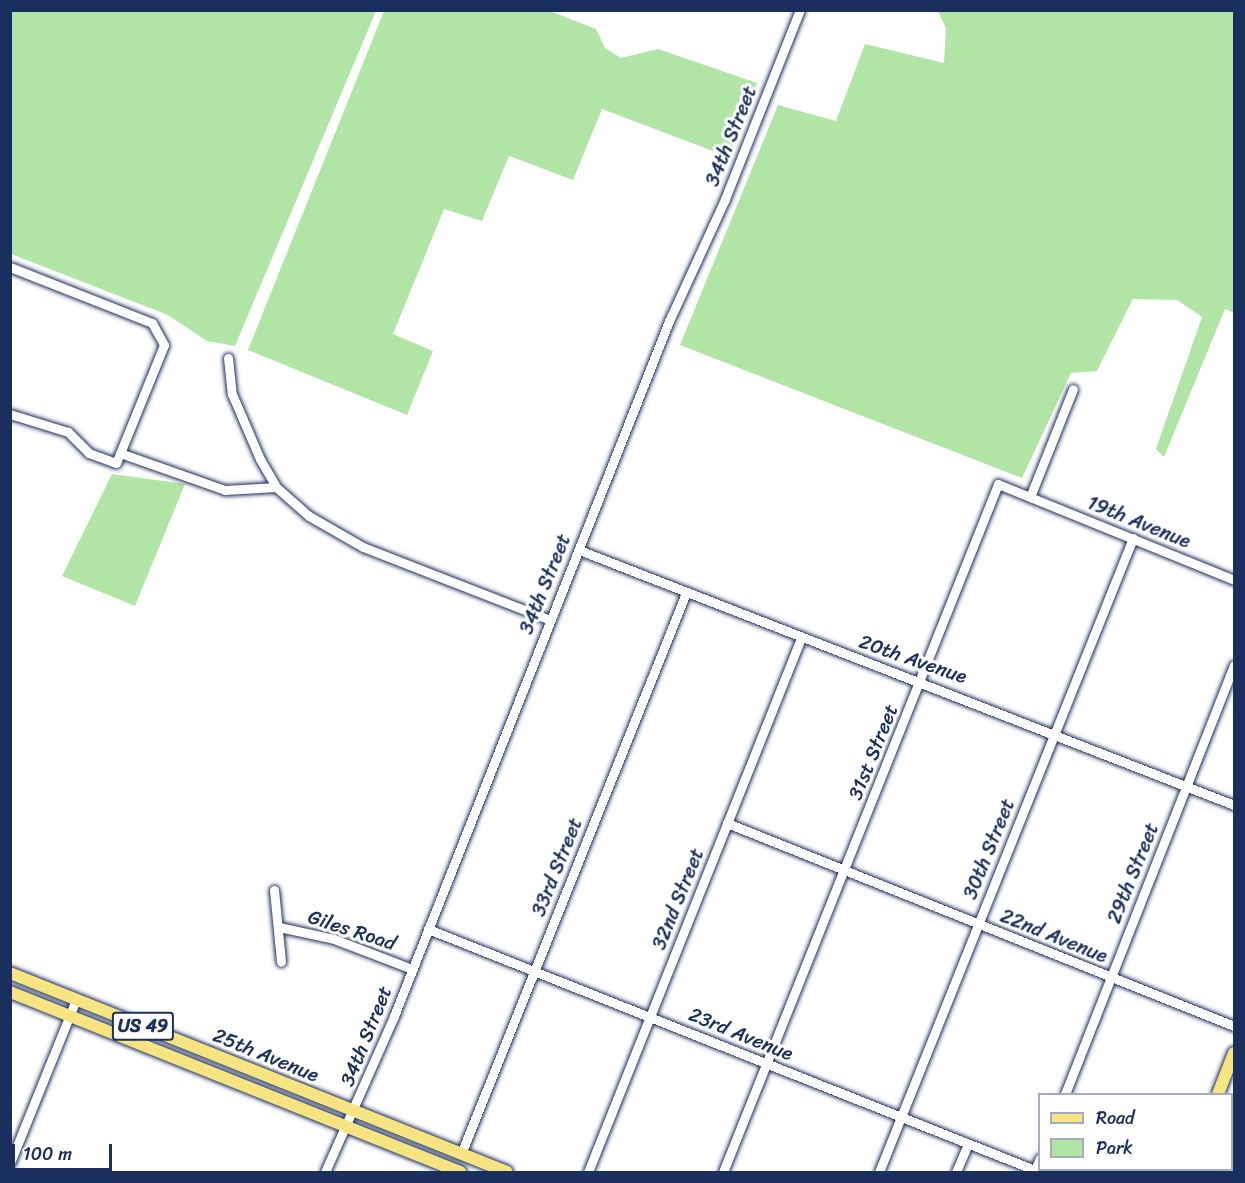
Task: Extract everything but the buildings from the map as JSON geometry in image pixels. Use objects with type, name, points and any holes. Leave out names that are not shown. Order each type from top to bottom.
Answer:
[{"type":"main road","name":"25th Avenue","points":[[10,973],[507,1173]]},
{"type":"main road","name":"25th Avenue","points":[[10,992],[457,1172]]},
{"type":"main road","points":[[1219,1093],[1234,1053]]},
{"type":"street","name":"34th Street","points":[[325,1173],[347,1128],[412,969],[550,620],[800,10]]},
{"type":"street","points":[[10,267],[160,331],[164,345],[116,463],[89,453],[68,432],[10,414]]},
{"type":"street","points":[[228,358],[232,394],[245,429],[276,486],[309,516],[363,547],[550,620]]},
{"type":"street","points":[[1030,497],[1073,389]]},
{"type":"street","points":[[120,453],[225,490],[276,486]]},
{"type":"street","name":"31st Street","points":[[723,1173],[998,483],[1030,497]]},
{"type":"street","name":"19th Avenue","points":[[1030,497],[1234,580]]},
{"type":"street","name":"30th Street","points":[[879,1173],[1132,538]]},
{"type":"street","name":"20th Avenue","points":[[579,550],[801,638],[1055,732],[1234,805]]},
{"type":"street","name":"33rd Street","points":[[461,1154],[686,593]]},
{"type":"street","name":"32nd Street","points":[[588,1173],[801,638]]},
{"type":"street","name":"29th Street","points":[[1066,1093],[1234,665]]},
{"type":"street","name":"22nd Avenue","points":[[727,823],[1234,1026]]},
{"type":"street","points":[[274,890],[281,962]]},
{"type":"street","name":"Giles Road","points":[[279,927],[334,939],[412,969]]},
{"type":"street","name":"23rd Avenue","points":[[428,929],[1036,1172]]},
{"type":"street","points":[[10,1163],[76,1000]]},
{"type":"street","points":[[956,1173],[968,1144]]},
{"type":"green space","points":[[10,11],[376,11],[235,346],[207,341],[168,315],[11,254]]},
{"type":"green space","points":[[384,11],[550,11],[596,29],[605,48],[621,58],[658,49],[757,83],[729,157],[602,109],[573,180],[509,156],[482,221],[444,209],[393,334],[433,351],[407,415],[248,350]]},
{"type":"green space","points":[[938,11],[1234,11],[1234,313],[1225,309],[1164,457],[1156,449],[1202,317],[1177,300],[1133,299],[1097,371],[1071,373],[1022,478],[680,345],[778,105],[836,121],[865,44],[944,63],[946,28]]},
{"type":"green space","points":[[112,474],[185,484],[135,606],[62,576]]}]
